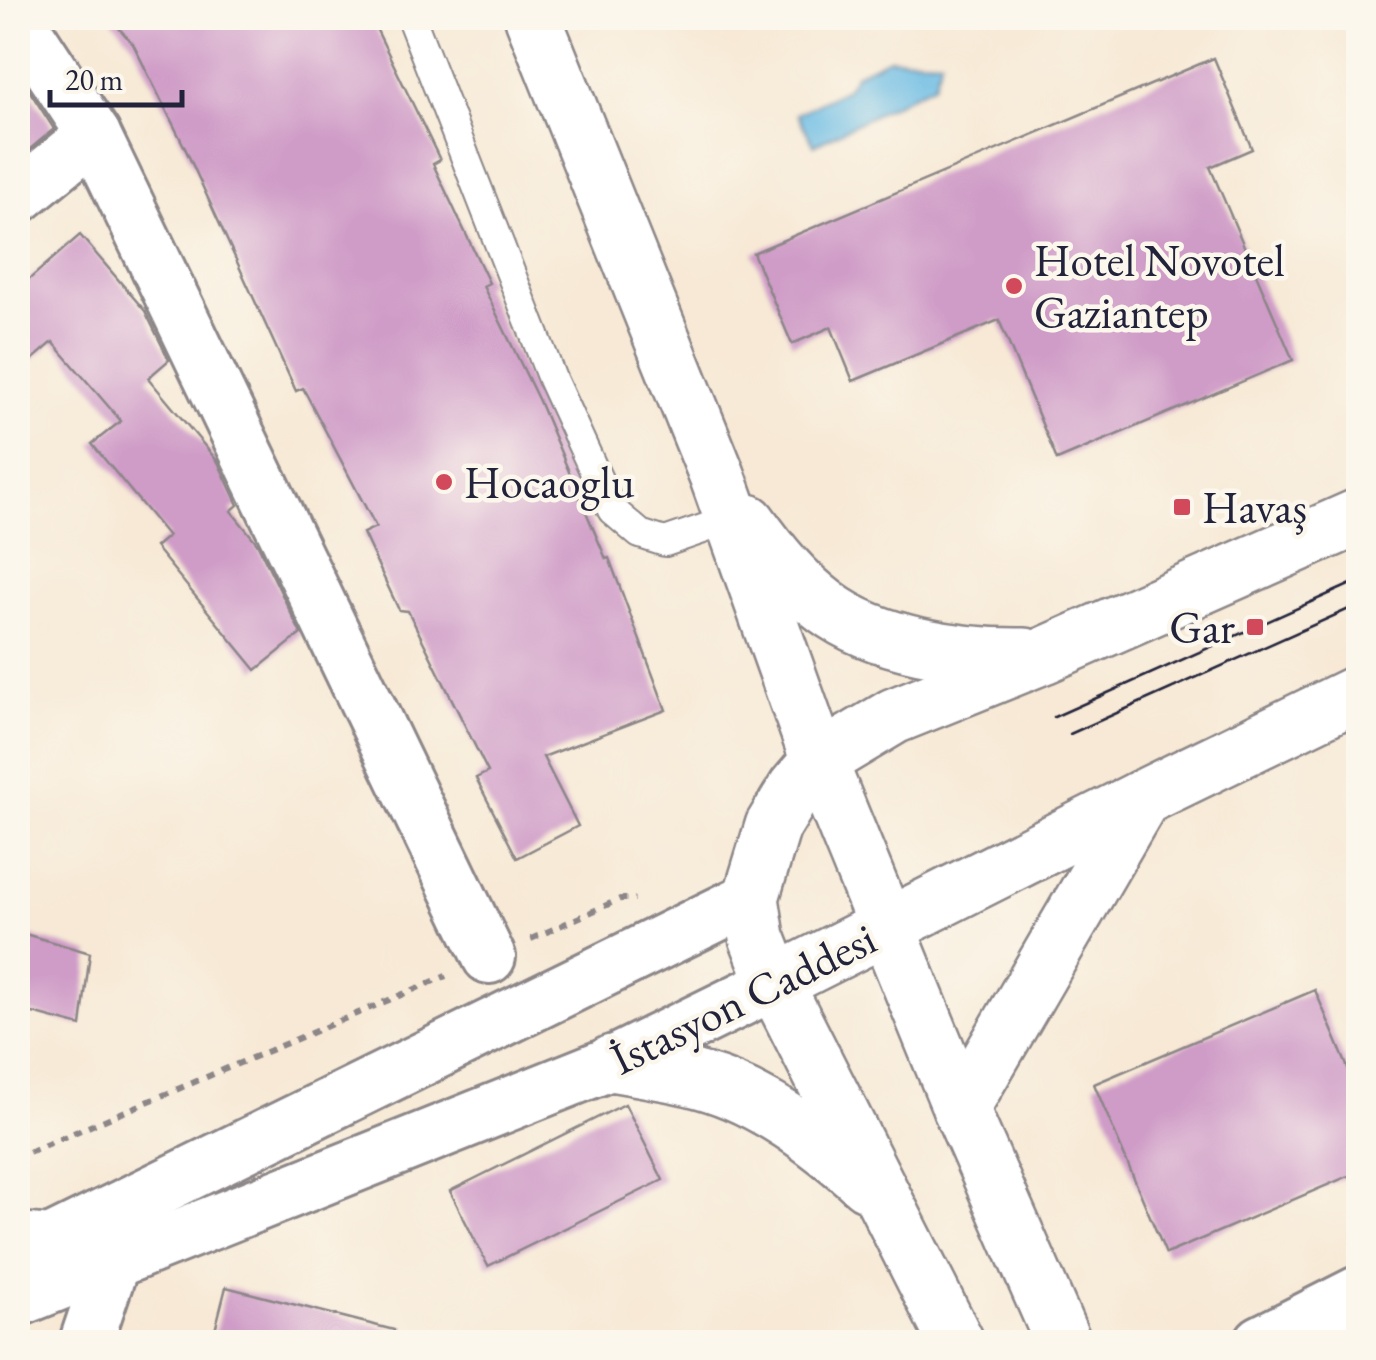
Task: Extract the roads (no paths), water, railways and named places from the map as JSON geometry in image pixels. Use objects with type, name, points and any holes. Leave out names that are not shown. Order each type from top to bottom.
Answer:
[{"type":"street","points":[[533,18],[724,497],[819,761],[1063,1342]]},
{"type":"street","points":[[18,19],[94,135],[489,958]]},
{"type":"street","points":[[18,197],[94,135]]},
{"type":"street","points":[[724,497],[774,559],[828,609],[870,629],[955,653],[1043,656]]},
{"type":"street","name":"İstasyon Caddesi","points":[[751,898],[772,826],[819,761],[894,716],[1043,656],[1358,517]]},
{"type":"street","name":"İstasyon Caddesi","points":[[18,1300],[612,1063],[1358,693]]},
{"type":"street","points":[[962,1109],[1142,798]]},
{"type":"street","points":[[18,1239],[50,1242],[751,898],[757,937],[775,983],[956,1342]]},
{"type":"street","points":[[612,1063],[706,1082],[776,1114],[837,1156],[881,1196]]},
{"type":"street","points":[[86,1342],[112,1265]]},
{"type":"street","points":[[1261,1342],[1358,1293]]},
{"type":"lane","points":[[412,18],[552,379],[612,510],[640,534],[665,542],[724,497]]},
{"type":"water","points":[[889,58],[941,60],[934,84],[814,145],[797,114],[846,89],[856,74]]},
{"type":"tram line","points":[[1054,717],[1358,581]]},
{"type":"tram line","points":[[1070,734],[1358,605]]},
{"type":"place","name":"Hotel Novotel Gaziantep","points":[[1014,286]]},
{"type":"place","name":"Hocaoglu","points":[[444,482]]},
{"type":"place","name":"Havaş","points":[[1182,507]]},
{"type":"place","name":"Gar","points":[[1255,627]]}]
